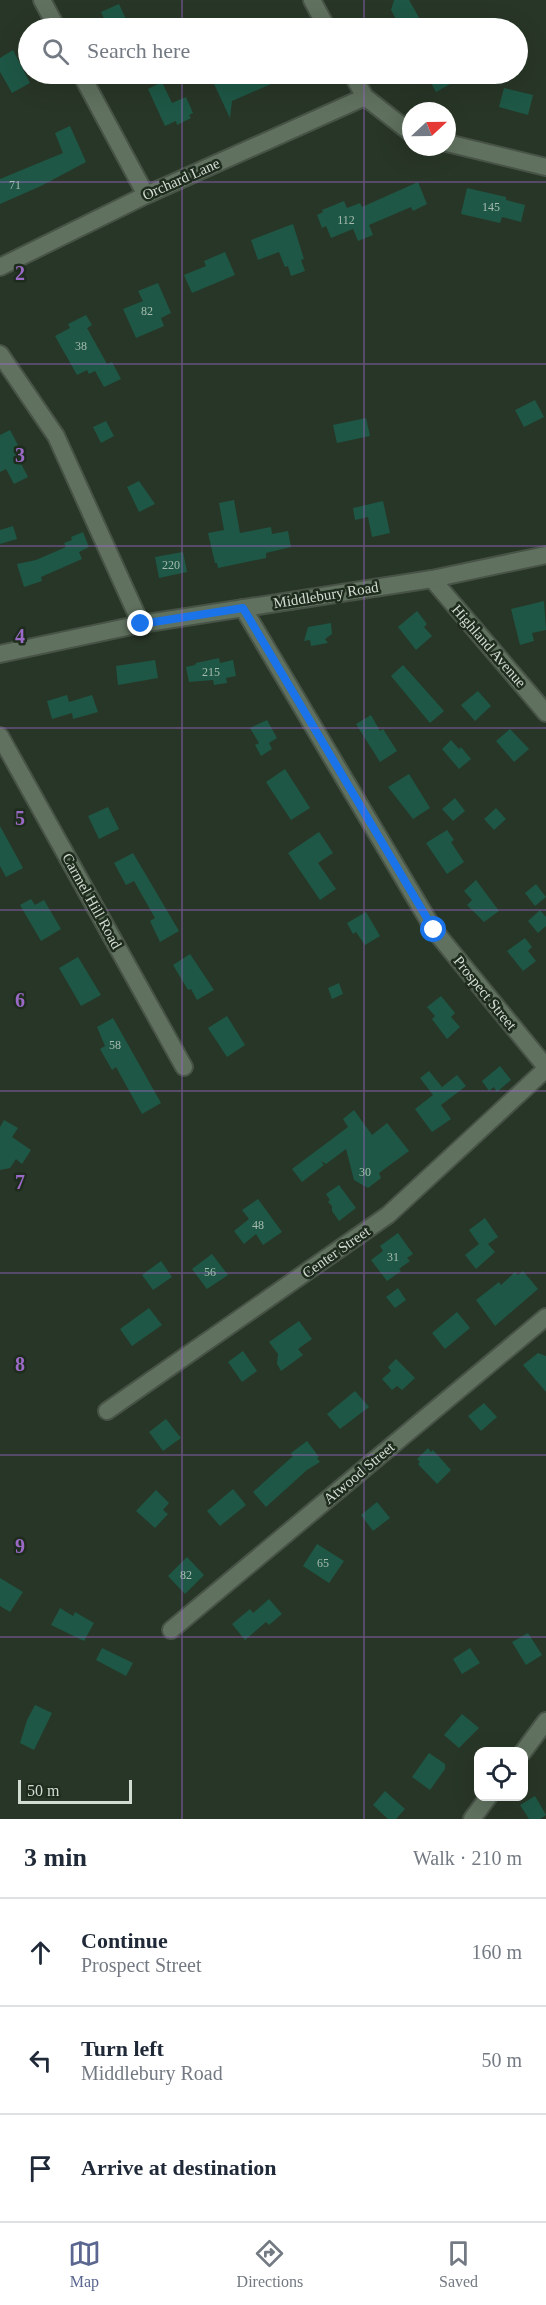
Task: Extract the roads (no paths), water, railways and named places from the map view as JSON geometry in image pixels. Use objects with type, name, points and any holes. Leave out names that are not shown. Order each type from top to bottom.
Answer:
[{"type":"street","points":[[42,0],[52,18]]},
{"type":"street","points":[[312,0],[322,18]]},
{"type":"street","points":[[86,84],[146,195]]},
{"type":"street","points":[[358,84],[365,97],[402,125]]},
{"type":"street","name":"Orchard Lane","points":[[0,267],[146,195],[365,97]]},
{"type":"street","points":[[456,145],[546,167]]},
{"type":"street","points":[[0,354],[56,436],[141,624]]},
{"type":"street","name":"Middlebury Road","points":[[0,654],[141,624],[432,579],[546,555]]},
{"type":"street","name":"Highland Avenue","points":[[432,579],[546,713]]},
{"type":"street","name":"Prospect Street","points":[[243,608],[434,930],[546,1068]]},
{"type":"street","name":"Carmel Hill Road","points":[[0,736],[184,1067]]},
{"type":"street","name":"Center Street","points":[[107,1410],[388,1215],[546,1068]]},
{"type":"street","name":"Atwood Street","points":[[171,1630],[546,1317]]},
{"type":"street","points":[[527,1747],[546,1721]]},
{"type":"street","points":[[472,1819],[486,1801]]}]
